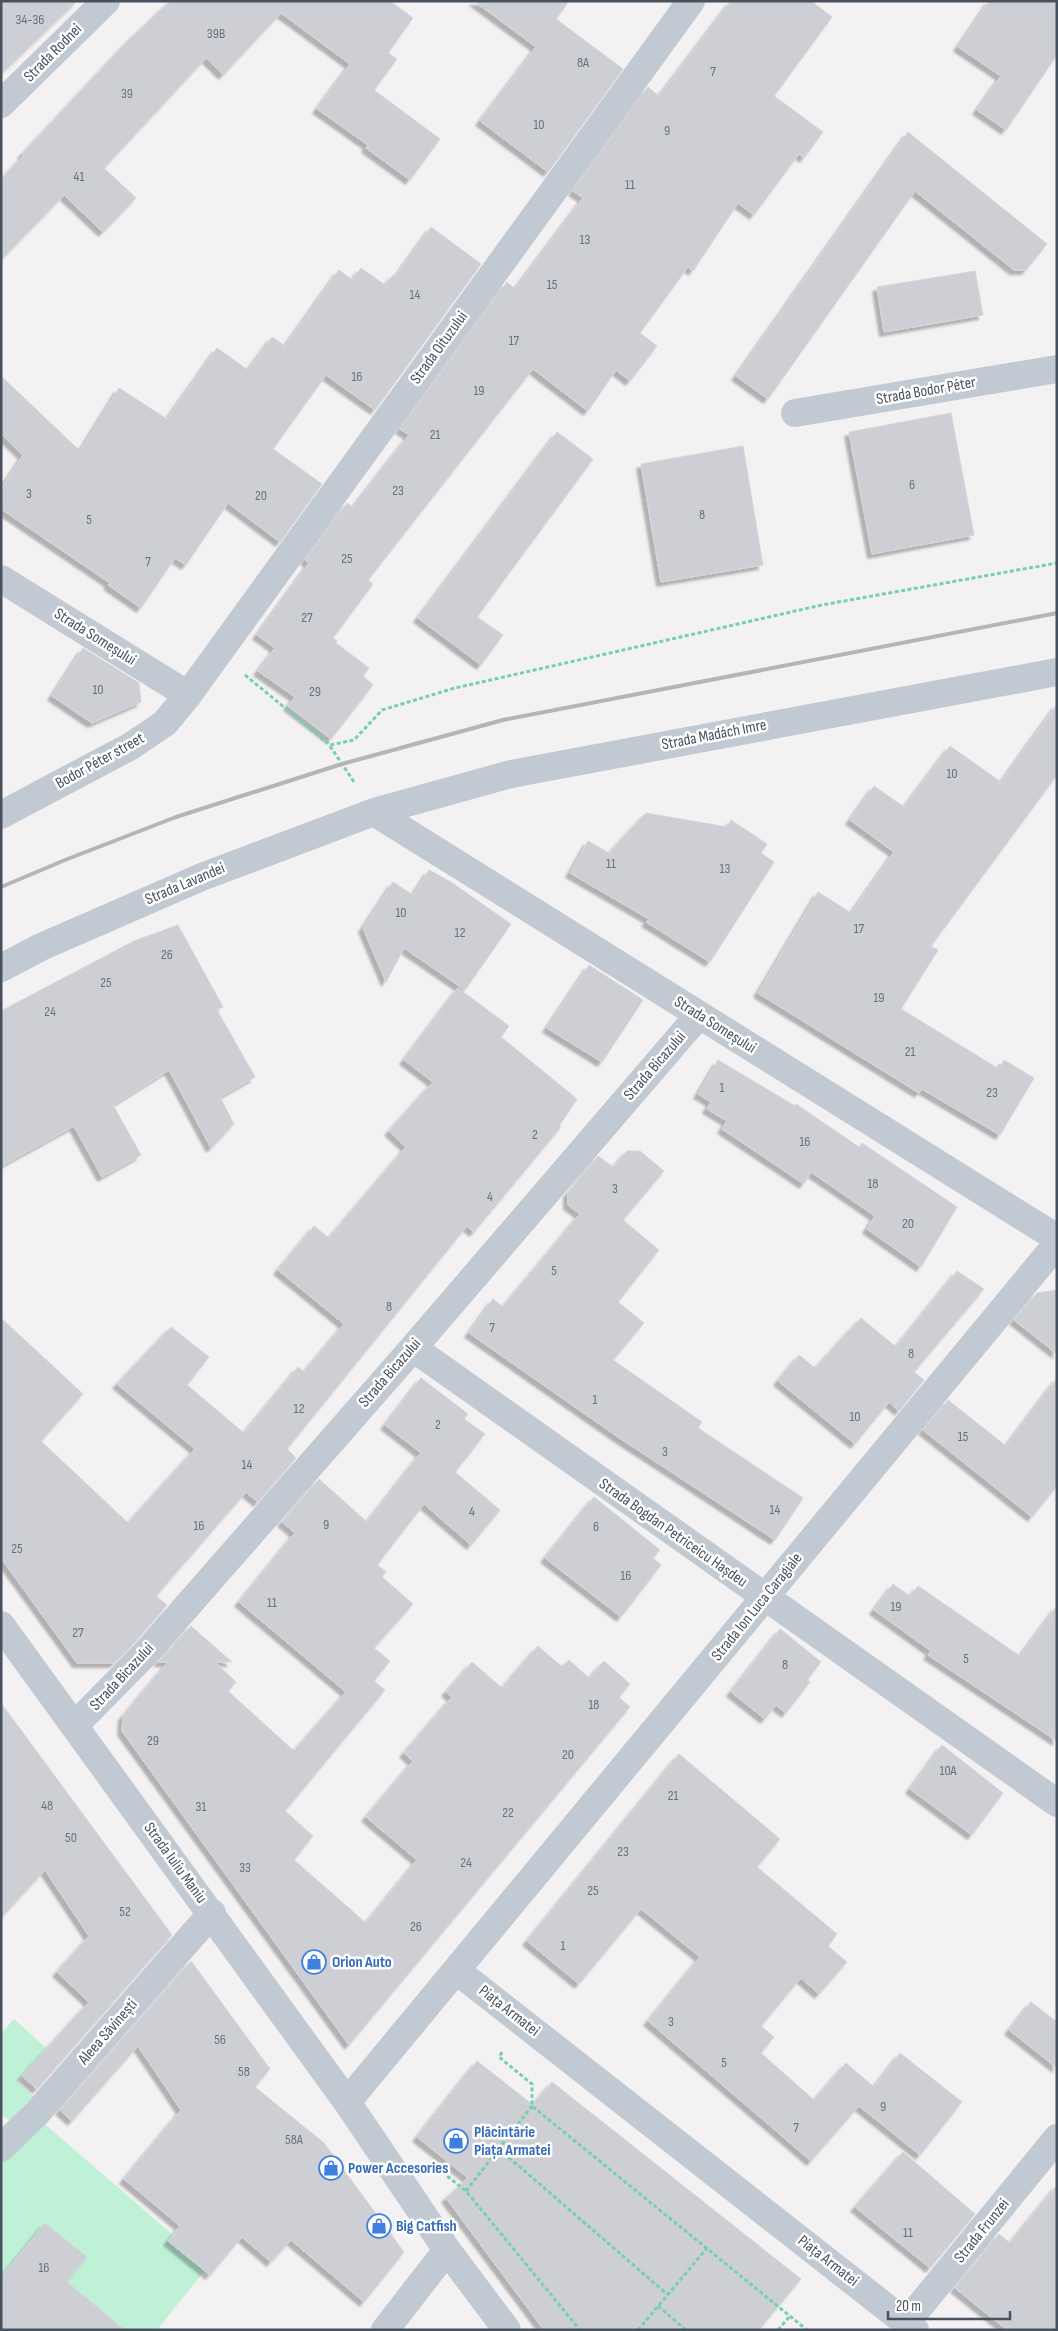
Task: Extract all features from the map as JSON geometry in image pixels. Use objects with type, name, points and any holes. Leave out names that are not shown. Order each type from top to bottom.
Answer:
[{"type":"street","name":"Strada Rodnei","points":[[1,104],[106,1]]},
{"type":"street","name":"Strada Oituzului","points":[[188,695],[691,1]]},
{"type":"street","name":"Strada Bodor Péter","points":[[795,413],[1057,369]]},
{"type":"street","name":"Strada Someșului","points":[[1,579],[188,695]]},
{"type":"street","name":"Strada Madách Imre","points":[[374,812],[511,774],[1057,672]]},
{"type":"street","name":"Bodor Péter street","points":[[1,815],[131,746],[164,723],[188,695]]},
{"type":"street","name":"Strada Someșului","points":[[374,812],[1057,1238]]},
{"type":"street","name":"Strada Lavandei","points":[[1,968],[40,947],[204,876],[374,812]]},
{"type":"street","name":"Strada Bicazului","points":[[75,1725],[146,1653],[699,1015]]},
{"type":"street","name":"Strada Ion Luca Caragiale","points":[[456,1971],[1057,1244]]},
{"type":"street","name":"Strada Bogdan Petriceicu Hașdeu","points":[[412,1348],[1057,1803]]},
{"type":"street","name":"Strada Iuliu Maniu","points":[[1,1625],[212,1913],[347,2102]]},
{"type":"street","name":"Aleea Săvinești","points":[[1,2148],[37,2112],[212,1913]]},
{"type":"street","points":[[456,1971],[347,2102],[447,2250],[507,2330]]},
{"type":"street","name":"Piața Armatei","points":[[456,1971],[911,2326]]},
{"type":"street","name":"Strada Frunzei","points":[[911,2326],[1057,2138]]},
{"type":"street","points":[[385,2330],[447,2250]]},
{"type":"path","points":[[330,745],[354,740],[382,710],[455,688],[822,604],[1057,563]]},
{"type":"path","points":[[243,674],[330,745],[374,812]]},
{"type":"path","points":[[466,2191],[532,2106],[532,2084],[499,2057],[505,2047]]},
{"type":"path","points":[[532,2106],[807,2330]]},
{"type":"path","points":[[499,2149],[667,2294]]},
{"type":"path","points":[[385,2156],[422,2156],[466,2191],[580,2330]]},
{"type":"path","points":[[638,2330],[707,2248]]},
{"type":"path","points":[[658,2306],[686,2330]]},
{"type":"path","points":[[778,2330],[790,2316]]},
{"type":"green space","points":[[14,2019],[47,2049],[17,2082],[33,2096],[10,2121],[1,2114],[1,2034]]},
{"type":"green space","points":[[39,2119],[173,2235],[205,2270],[157,2330],[1,2330],[1,2158]]},
{"type":"building","points":[[1,1],[77,1],[1,74]]},
{"type":"building","points":[[170,1],[390,1],[413,18],[388,53],[397,59],[374,90],[440,139],[410,180],[366,148],[368,145],[317,109],[350,64],[281,13],[223,75],[206,58],[104,168],[136,198],[103,232],[64,195],[1,260],[1,179],[126,43]]},
{"type":"building","points":[[474,1],[569,1],[556,19],[623,69],[548,172],[480,121],[536,47]]},
{"type":"building","points":[[731,1],[811,1],[832,17],[774,96],[823,132],[804,158],[799,154],[754,215],[738,203],[693,271],[688,267],[640,333],[657,346],[630,381],[616,370],[588,411],[533,369],[368,580],[373,584],[333,638],[337,641],[336,643],[369,668],[363,676],[373,685],[331,739],[288,706],[295,697],[258,671],[275,648],[257,635],[309,563],[305,560],[347,503],[353,507],[409,435],[400,429],[507,282],[515,289],[583,198],[573,191],[648,87],[659,96]]},
{"type":"building","points":[[989,1],[1057,1],[1057,55],[1006,130],[977,110],[1001,76],[958,47]]},
{"type":"building","points":[[908,132],[1047,244],[1026,270],[1014,270],[915,191],[768,399],[736,376]]},
{"type":"building","points":[[431,227],[481,264],[375,410],[326,375],[273,449],[322,484],[280,542],[228,503],[186,565],[175,558],[141,608],[108,585],[110,583],[1,509],[1,489],[23,455],[1,434],[1,376],[80,451],[119,388],[167,419],[217,348],[248,370],[272,337],[285,346],[339,270],[352,280],[361,268],[385,285],[393,275],[396,276]]},
{"type":"building","points":[[975,271],[983,315],[884,332],[877,287]]},
{"type":"building","points":[[951,413],[974,535],[872,554],[849,432]]},
{"type":"building","points":[[557,432],[593,459],[477,617],[503,635],[481,665],[418,618]]},
{"type":"building","points":[[743,446],[763,565],[661,582],[641,464]]},
{"type":"building","points":[[83,648],[139,683],[141,702],[92,723],[52,696]]},
{"type":"building","points":[[1057,704],[1057,775],[931,946],[938,950],[901,1009],[999,1069],[1004,1060],[1034,1078],[1000,1135],[922,1089],[919,1093],[758,993],[818,892],[851,913],[894,852],[850,820],[874,786],[904,807],[950,746],[1001,782]]},
{"type":"building","points":[[646,813],[727,827],[731,820],[767,844],[761,853],[774,862],[710,962],[646,922],[649,919],[570,873],[588,841],[609,853]]},
{"type":"building","points":[[429,870],[451,882],[511,924],[465,990],[404,948],[386,982],[363,928],[393,882],[413,895]]},
{"type":"building","points":[[178,925],[223,1007],[217,1010],[255,1077],[220,1097],[234,1124],[211,1148],[169,1070],[113,1105],[141,1155],[102,1177],[74,1126],[1,1166],[1,1011],[134,941]]},
{"type":"building","points":[[589,965],[643,1000],[602,1062],[547,1028]]},
{"type":"building","points":[[458,988],[509,1026],[501,1037],[577,1099],[559,1126],[561,1127],[474,1232],[467,1226],[287,1449],[296,1458],[258,1502],[246,1492],[156,1596],[167,1605],[135,1642],[114,1663],[77,1663],[1,1558],[1,1318],[83,1394],[41,1441],[128,1523],[195,1449],[117,1384],[171,1327],[209,1357],[187,1385],[244,1433],[298,1367],[304,1372],[344,1324],[278,1270],[314,1226],[329,1238],[406,1147],[389,1131],[433,1082],[404,1060]]},
{"type":"building","points":[[718,1060],[795,1106],[796,1104],[859,1147],[862,1143],[957,1207],[921,1267],[867,1229],[875,1216],[811,1172],[804,1184],[722,1129],[727,1121],[707,1109],[711,1102],[698,1094]]},
{"type":"building","points":[[627,1151],[640,1151],[664,1171],[623,1220],[659,1250],[618,1302],[644,1323],[613,1360],[702,1422],[698,1428],[803,1498],[775,1540],[618,1437],[469,1333],[493,1299],[503,1307],[580,1214],[568,1205],[568,1193],[598,1156],[613,1167]]},
{"type":"building","points":[[957,1271],[984,1289],[914,1372],[924,1380],[899,1411],[889,1402],[855,1444],[778,1381],[799,1355],[815,1368],[861,1318],[896,1347]]},
{"type":"building","points":[[1057,1290],[1057,1354],[1014,1320],[1037,1293]]},
{"type":"building","points":[[421,1378],[468,1414],[464,1419],[485,1434],[455,1472],[500,1510],[471,1545],[424,1504],[377,1565],[386,1572],[382,1577],[413,1604],[374,1648],[390,1661],[374,1681],[385,1690],[285,1811],[313,1836],[294,1860],[366,1923],[417,1860],[366,1817],[413,1761],[404,1753],[452,1697],[446,1692],[472,1662],[502,1688],[538,1646],[562,1667],[569,1660],[589,1678],[604,1661],[630,1684],[619,1697],[630,1707],[349,2045],[122,1731],[123,1716],[168,1662],[158,1662],[191,1626],[232,1662],[215,1662],[236,1682],[228,1691],[294,1751],[346,1692],[239,1602],[295,1533],[282,1522],[319,1479],[367,1522],[421,1453],[385,1425]]},
{"type":"building","points":[[1057,1378],[1057,1486],[1032,1517],[923,1430],[948,1400],[1006,1446]]},
{"type":"building","points":[[594,1497],[660,1550],[653,1558],[661,1565],[621,1617],[545,1558]]},
{"type":"building","points":[[893,1584],[910,1596],[918,1586],[1020,1656],[1057,1606],[1057,1741],[928,1655],[931,1651],[874,1610]]},
{"type":"building","points":[[780,1629],[821,1662],[807,1680],[810,1682],[786,1713],[776,1705],[765,1719],[731,1692]]},
{"type":"building","points":[[1,1703],[172,1935],[37,2089],[22,2076],[89,2002],[57,1972],[89,1936],[45,1870],[1,1918]]},
{"type":"building","points":[[942,1745],[1003,1793],[972,1835],[910,1789]]},
{"type":"building","points":[[679,1754],[780,1839],[757,1867],[837,1934],[828,1946],[847,1962],[819,1994],[801,1978],[761,2026],[774,2037],[761,2053],[814,2100],[846,2063],[874,2087],[900,2053],[962,2102],[920,2155],[859,2106],[811,2161],[648,2021],[700,1957],[641,1909],[579,1984],[527,1941]]},
{"type":"building","points":[[191,1961],[270,2069],[255,2087],[324,2143],[404,2252],[364,2302],[291,2240],[271,2262],[242,2237],[210,2275],[168,2241],[180,2226],[124,2179],[181,2110],[138,2046],[72,2121],[60,2110]]},
{"type":"building","points":[[1031,2002],[1057,2022],[1057,2068],[1009,2030]]},
{"type":"building","points":[[477,2061],[533,2105],[552,2082],[801,2279],[759,2330],[544,2330],[446,2198],[468,2178],[417,2137]]},
{"type":"building","points":[[903,2152],[975,2214],[930,2268],[855,2207]]},
{"type":"building","points":[[1057,2185],[1057,2330],[1007,2330],[955,2288],[999,2234],[1010,2243]]},
{"type":"building","points":[[45,2223],[87,2257],[67,2282],[125,2330],[1,2330],[1,2277]]},
{"type":"railway","points":[[1,887],[176,817],[342,764],[503,720],[1057,613]]},
{"type":"place","name":"Orion Auto","points":[[314,1962]]},
{"type":"place","name":"Plăcintărie Piața Armatei","points":[[456,2141]]},
{"type":"place","name":"Power Accesories","points":[[331,2168]]},
{"type":"place","name":"Big Catfish","points":[[379,2226]]}]
